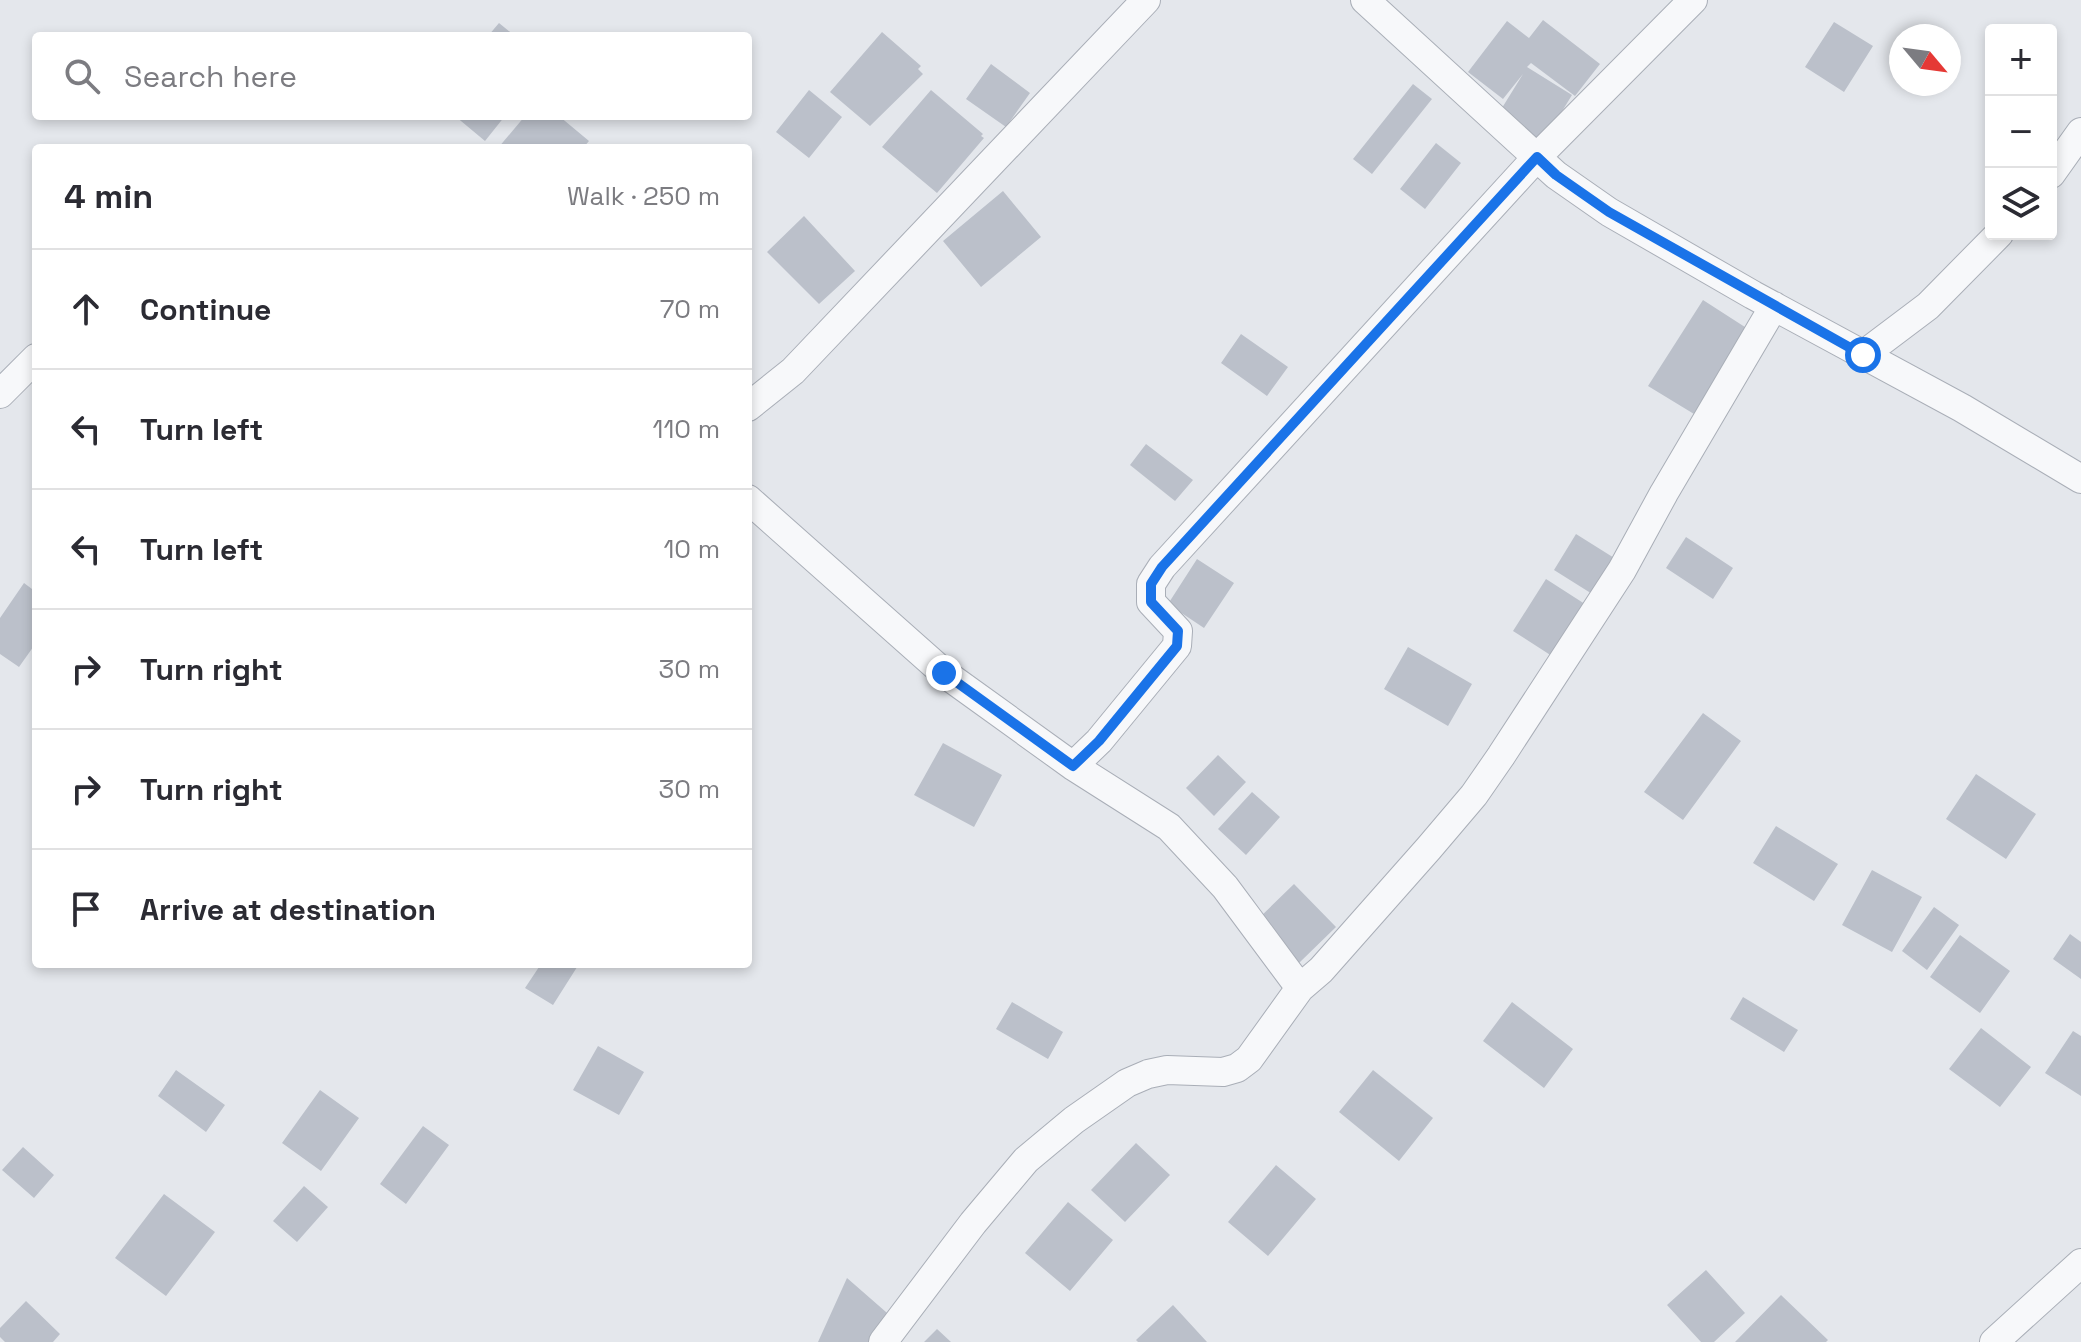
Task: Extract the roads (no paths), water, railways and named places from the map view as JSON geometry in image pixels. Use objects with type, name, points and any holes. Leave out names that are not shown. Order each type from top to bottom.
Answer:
[{"type":"street","points":[[752,404],[793,371],[1146,0]]},
{"type":"street","points":[[1365,0],[1556,175],[1609,212],[1962,408],[2081,479]]},
{"type":"street","points":[[1073,766],[1099,741],[1177,646],[1178,631],[1151,602],[1151,584],[1162,567],[1537,157],[1693,0]]},
{"type":"street","points":[[2055,168],[2081,132]]},
{"type":"street","points":[[1863,355],[1928,306],[1993,240]]},
{"type":"street","points":[[883,1342],[973,1223],[1026,1160],[1074,1120],[1127,1083],[1148,1074],[1167,1070],[1223,1072],[1237,1068],[1249,1059],[1300,988],[1321,970],[1474,795],[1622,570],[1774,306]]},
{"type":"street","points":[[0,394],[32,362]]},
{"type":"street","points":[[752,503],[944,673],[1073,766],[1169,827],[1225,887],[1300,988]]},
{"type":"street","points":[[1994,1342],[2081,1263]]}]
